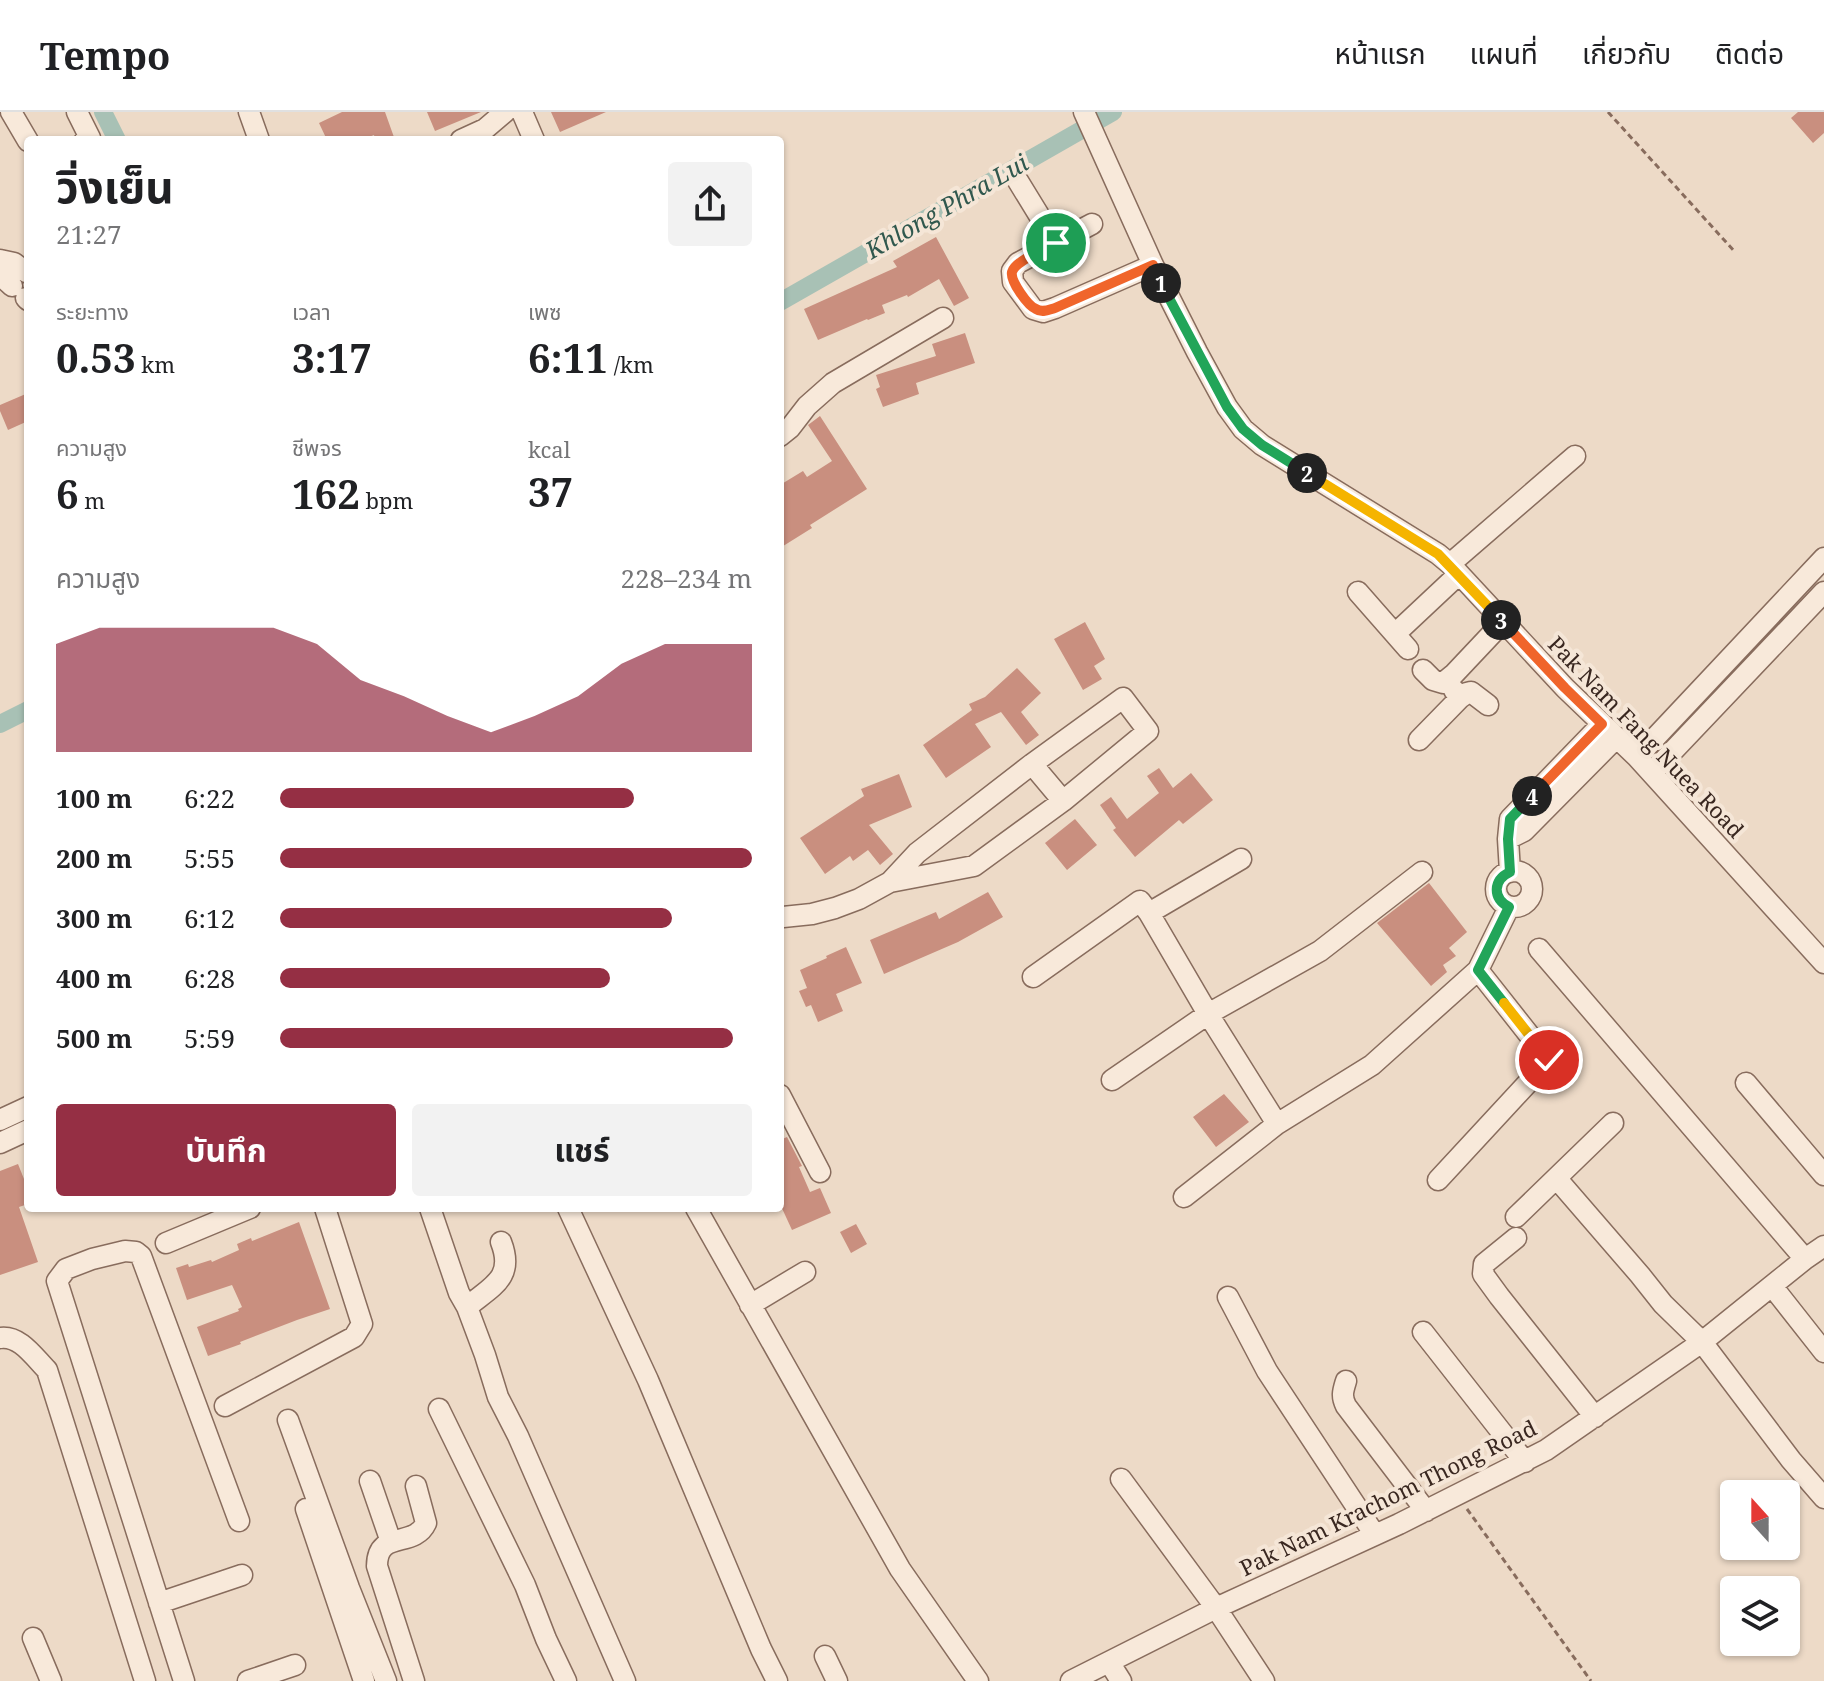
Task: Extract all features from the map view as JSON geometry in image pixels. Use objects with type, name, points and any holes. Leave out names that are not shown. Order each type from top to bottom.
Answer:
[{"type":"street","points":[[11,112],[25,136]]},
{"type":"street","points":[[77,112],[89,136]]},
{"type":"street","points":[[249,112],[258,136]]},
{"type":"street","points":[[470,136],[485,129],[505,112]]},
{"type":"street","points":[[522,112],[532,136]]},
{"type":"street","name":"Pak Nam Fang Nuea Road","points":[[1084,112],[1153,265],[1219,393],[1243,429],[1262,445],[1438,554],[1565,688],[1637,757],[1824,963]]},
{"type":"street","points":[[1018,181],[1056,243]]},
{"type":"street","points":[[1092,224],[1018,263],[1012,271],[1013,282],[1033,309],[1043,312],[1055,308],[1153,265]]},
{"type":"street","points":[[0,260],[14,263],[18,286]]},
{"type":"street","points":[[784,433],[807,406],[833,383],[943,318]]},
{"type":"street","points":[[1358,592],[1401,642],[1454,569],[1575,456]]},
{"type":"street","points":[[1637,757],[1824,558]]},
{"type":"street","points":[[1652,773],[1824,592]]},
{"type":"street","points":[[1423,670],[1433,680],[1443,683],[1503,622]]},
{"type":"street","points":[[1446,681],[1460,698]]},
{"type":"street","points":[[1419,740],[1469,692],[1488,705]]},
{"type":"street","points":[[784,916],[812,914],[835,908],[890,882],[974,866],[1063,801],[1148,731],[1123,698],[917,853],[890,882]]},
{"type":"street","points":[[1184,1197],[1277,1124],[1372,1065],[1478,970],[1509,907],[1521,907],[1532,893],[1533,887],[1527,876],[1510,872],[1508,839],[1524,831],[1609,731]]},
{"type":"street","points":[[1032,764],[1063,801]]},
{"type":"street","points":[[1149,913],[1241,859]]},
{"type":"street","points":[[1112,1080],[1208,1014],[1320,951],[1422,872]]},
{"type":"street","points":[[1033,977],[1140,901],[1277,1124]]},
{"type":"street","points":[[1539,949],[1805,1259]]},
{"type":"street","points":[[1438,1180],[1549,1060],[1478,970]]},
{"type":"street","points":[[1746,1083],[1824,1175]]},
{"type":"street","points":[[784,1103],[820,1172]]},
{"type":"street","points":[[0,1120],[24,1109]]},
{"type":"street","points":[[1595,1417],[1483,1274],[1484,1264],[1557,1179],[1613,1123]]},
{"type":"street","points":[[0,1143],[24,1132]]},
{"type":"street","points":[[1557,1179],[1663,1304],[1702,1342],[1791,1460],[1824,1498]]},
{"type":"street","points":[[166,1243],[240,1212]]},
{"type":"street","points":[[225,1406],[354,1337],[362,1324],[326,1212]]},
{"type":"street","points":[[431,1212],[498,1397],[625,1681]]},
{"type":"street","points":[[570,1212],[648,1380],[743,1608],[777,1681]]},
{"type":"street","points":[[698,1212],[900,1569],[978,1681]]},
{"type":"street","points":[[467,1307],[499,1279],[506,1267],[501,1242]]},
{"type":"street","name":"Pak Nam Krachom Thong Road","points":[[1071,1681],[1216,1608],[1457,1496],[1546,1450],[1702,1342],[1824,1246]]},
{"type":"street","points":[[184,1681],[57,1281],[66,1269],[125,1251],[141,1256],[239,1521]]},
{"type":"street","points":[[750,1305],[805,1272]]},
{"type":"street","points":[[1772,1286],[1824,1352]]},
{"type":"street","points":[[1228,1297],[1267,1371],[1375,1535]]},
{"type":"street","points":[[1423,1332],[1525,1462]]},
{"type":"street","points":[[0,1338],[17,1340],[47,1370],[145,1681]]},
{"type":"street","points":[[1346,1381],[1342,1391],[1346,1406],[1426,1511]]},
{"type":"street","points":[[439,1409],[525,1585],[566,1681]]},
{"type":"street","points":[[288,1420],[386,1681]]},
{"type":"street","points":[[1121,1479],[1216,1608],[1264,1681]]},
{"type":"street","points":[[370,1481],[391,1542]]},
{"type":"street","points":[[414,1681],[377,1566],[377,1555],[381,1548],[391,1542],[425,1528],[416,1486]]},
{"type":"street","points":[[306,1509],[364,1681]]},
{"type":"street","points":[[159,1603],[242,1575]]},
{"type":"street","points":[[33,1638],[51,1681]]},
{"type":"street","points":[[825,1656],[837,1681]]},
{"type":"street","points":[[1109,1662],[1121,1681]]},
{"type":"street","points":[[248,1681],[295,1665]]},
{"type":"path","points":[[1608,112],[1735,252]]},
{"type":"path","points":[[1457,1496],[1591,1681]]},
{"type":"building","points":[[342,112],[385,112],[394,136],[325,136],[319,123]]},
{"type":"building","points":[[427,112],[481,112],[435,131]]},
{"type":"building","points":[[551,112],[606,112],[560,132]]},
{"type":"building","points":[[1798,112],[1824,112],[1824,133],[1813,143],[1791,118]]},
{"type":"building","points":[[936,237],[969,298],[954,306],[939,279],[908,297],[882,305],[885,313],[818,340],[804,309],[897,267],[893,261]]},
{"type":"building","points":[[965,333],[975,363],[916,383],[919,394],[883,407],[876,389],[880,387],[876,375],[936,356],[932,344]]},
{"type":"building","points":[[24,395],[24,423],[8,430],[0,405]]},
{"type":"building","points":[[820,416],[867,489],[784,546],[784,483],[803,471],[807,477],[832,461],[808,425]]},
{"type":"building","points":[[1085,622],[1105,659],[1094,666],[1102,679],[1083,690],[1054,639]]},
{"type":"building","points":[[1017,668],[1041,693],[1021,712],[1039,735],[1026,745],[1001,712],[975,724],[991,747],[946,778],[923,745],[972,710],[969,704],[985,697]]},
{"type":"building","points":[[1159,768],[1173,788],[1191,773],[1213,800],[1183,824],[1179,820],[1135,857],[1113,830],[1116,828],[1100,805],[1111,797],[1127,819],[1159,793],[1147,776]]},
{"type":"building","points":[[899,774],[912,807],[869,825],[893,854],[880,865],[868,850],[853,861],[850,856],[825,874],[800,838],[864,796],[861,789]]},
{"type":"building","points":[[1075,819],[1097,845],[1067,870],[1045,843]]},
{"type":"building","points":[[1429,883],[1467,932],[1449,948],[1456,956],[1443,965],[1447,972],[1431,986],[1377,923]]},
{"type":"building","points":[[988,892],[1003,917],[958,942],[884,974],[870,940],[936,912],[939,919]]},
{"type":"building","points":[[846,947],[862,983],[836,994],[843,1011],[818,1022],[811,1005],[806,1007],[799,991],[807,988],[800,970]]},
{"type":"building","points":[[1224,1094],[1249,1122],[1216,1147],[1193,1117]]},
{"type":"building","points":[[787,1137],[802,1166],[799,1167],[810,1192],[820,1188],[831,1213],[792,1230],[784,1212],[784,1138]]},
{"type":"building","points":[[18,1164],[24,1179],[24,1205],[19,1207],[38,1262],[0,1275],[0,1171]]},
{"type":"building","points":[[299,1222],[330,1309],[208,1356],[197,1327],[239,1311],[242,1307],[232,1285],[187,1300],[176,1268],[212,1262],[239,1250],[237,1244]]},
{"type":"building","points":[[856,1224],[867,1244],[851,1253],[840,1232]]},
{"type":"waterway","points":[[103,112],[115,136]]},
{"type":"waterway","name":"Khlong Phra Lui","points":[[784,300],[1113,112]]},
{"type":"waterway","name":"Khlong Phra Lui","points":[[0,724],[24,712]]},
{"type":"route","points":[[1056,243],[1018,263],[1012,271],[1013,282],[1033,309],[1043,312],[1055,308],[1153,265],[1227,407],[1243,429],[1262,445],[1438,554],[1602,724],[1510,819],[1510,872],[1500,878],[1496,889],[1499,900],[1509,907],[1478,970],[1549,1060]]}]
